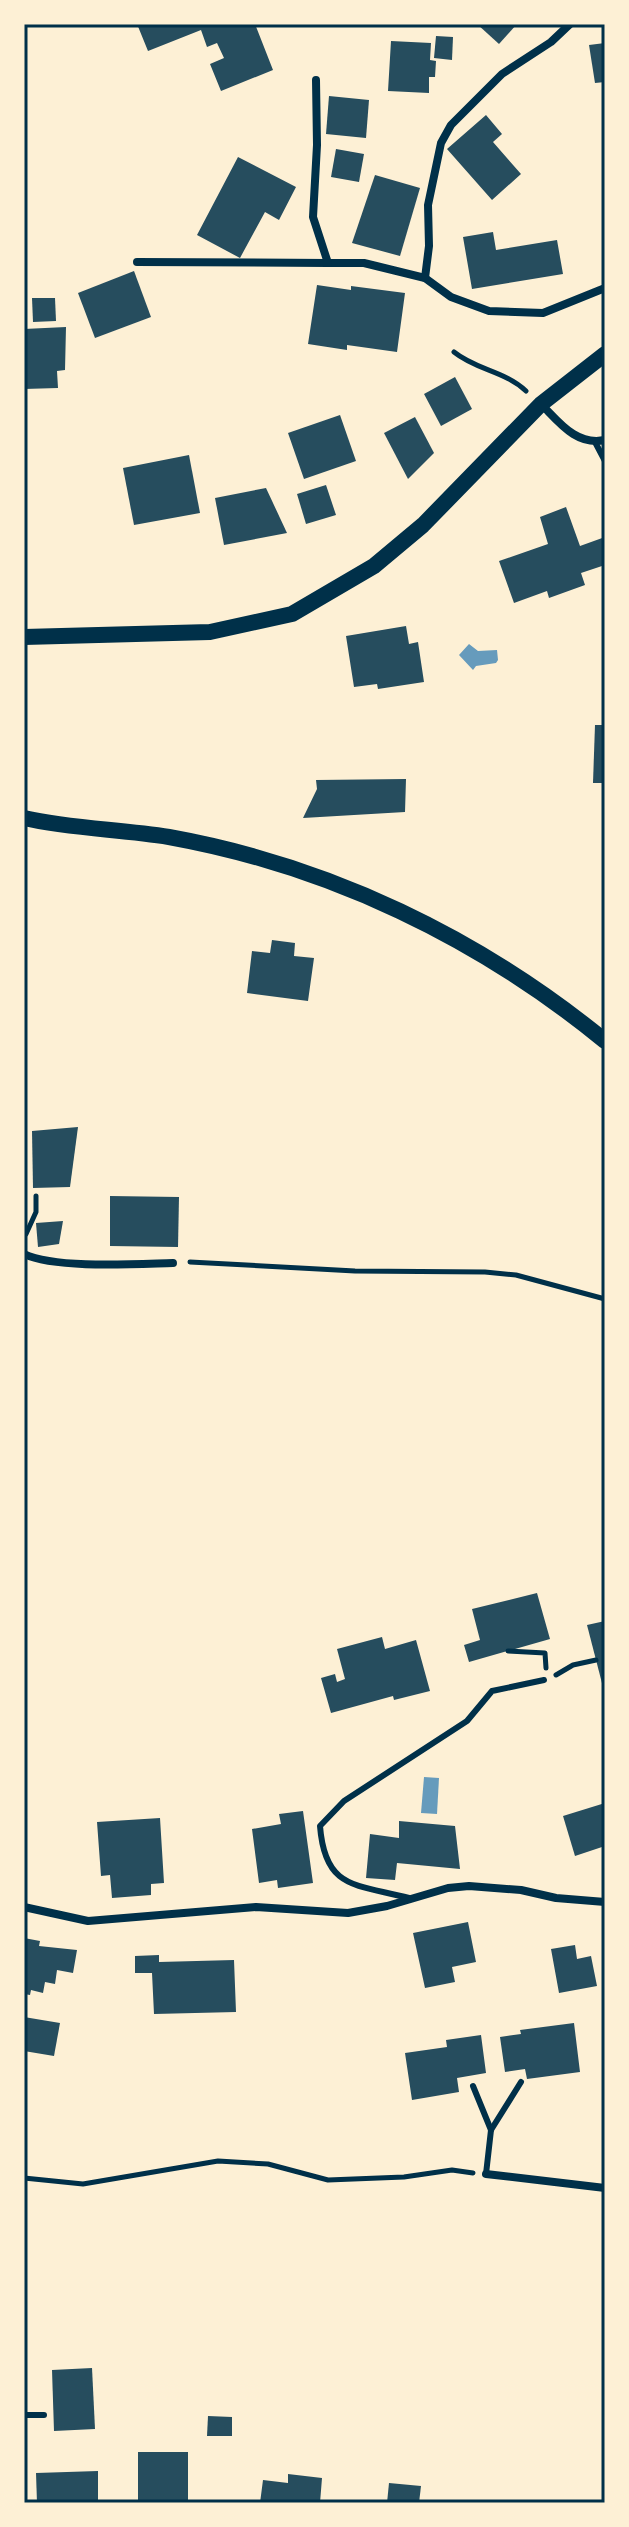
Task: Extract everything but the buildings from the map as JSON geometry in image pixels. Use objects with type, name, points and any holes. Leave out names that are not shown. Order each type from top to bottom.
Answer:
[{"type":"main road","points":[[24,637],[210,632],[292,614],[374,566],[423,525],[535,398],[605,354]]},
{"type":"main road","points":[[24,818],[167,837],[291,867],[343,886],[442,931],[534,986],[605,1041]]},
{"type":"street","points":[[425,278],[429,246],[428,205],[441,143],[451,125],[502,74],[551,42],[570,24]]},
{"type":"street","points":[[316,80],[317,145],[313,217],[328,263]]},
{"type":"street","points":[[137,262],[364,263],[425,278],[451,297],[489,311],[543,313],[605,288]]},
{"type":"street","points":[[535,398],[570,434],[600,441]]},
{"type":"street","points":[[24,1254],[35,1259],[103,1264],[173,1263]]},
{"type":"street","points":[[24,1907],[88,1921],[256,1907],[348,1913],[387,1906],[448,1888],[469,1886],[605,1902]]},
{"type":"street","points":[[486,2174],[605,2188]]},
{"type":"lane","points":[[600,441],[605,461]]},
{"type":"lane","points":[[409,1898],[347,1882],[330,1869],[322,1848],[320,1826],[344,1801],[467,1721],[492,1691],[544,1680]]},
{"type":"lane","points":[[486,2174],[491,2130],[521,2082]]},
{"type":"lane","points":[[473,2086],[491,2130]]},
{"type":"lane","points":[[24,2415],[44,2415]]},
{"type":"path","points":[[454,352],[463,359],[514,379],[535,398]]},
{"type":"path","points":[[26,1234],[36,1212],[36,1196]]},
{"type":"path","points":[[173,1263],[201,1261],[355,1271],[485,1272],[516,1275],[605,1299]]},
{"type":"path","points":[[508,1651],[545,1653],[547,1665]]},
{"type":"path","points":[[544,1680],[573,1665],[596,1660]]},
{"type":"path","points":[[24,2178],[83,2184],[218,2161],[268,2164],[328,2180],[404,2177],[452,2170],[486,2174]]},
{"type":"water","points":[[469,644],[478,651],[497,650],[498,660],[476,666],[473,670],[459,655]]},
{"type":"water","points":[[424,1777],[439,1778],[437,1814],[421,1813]]}]
